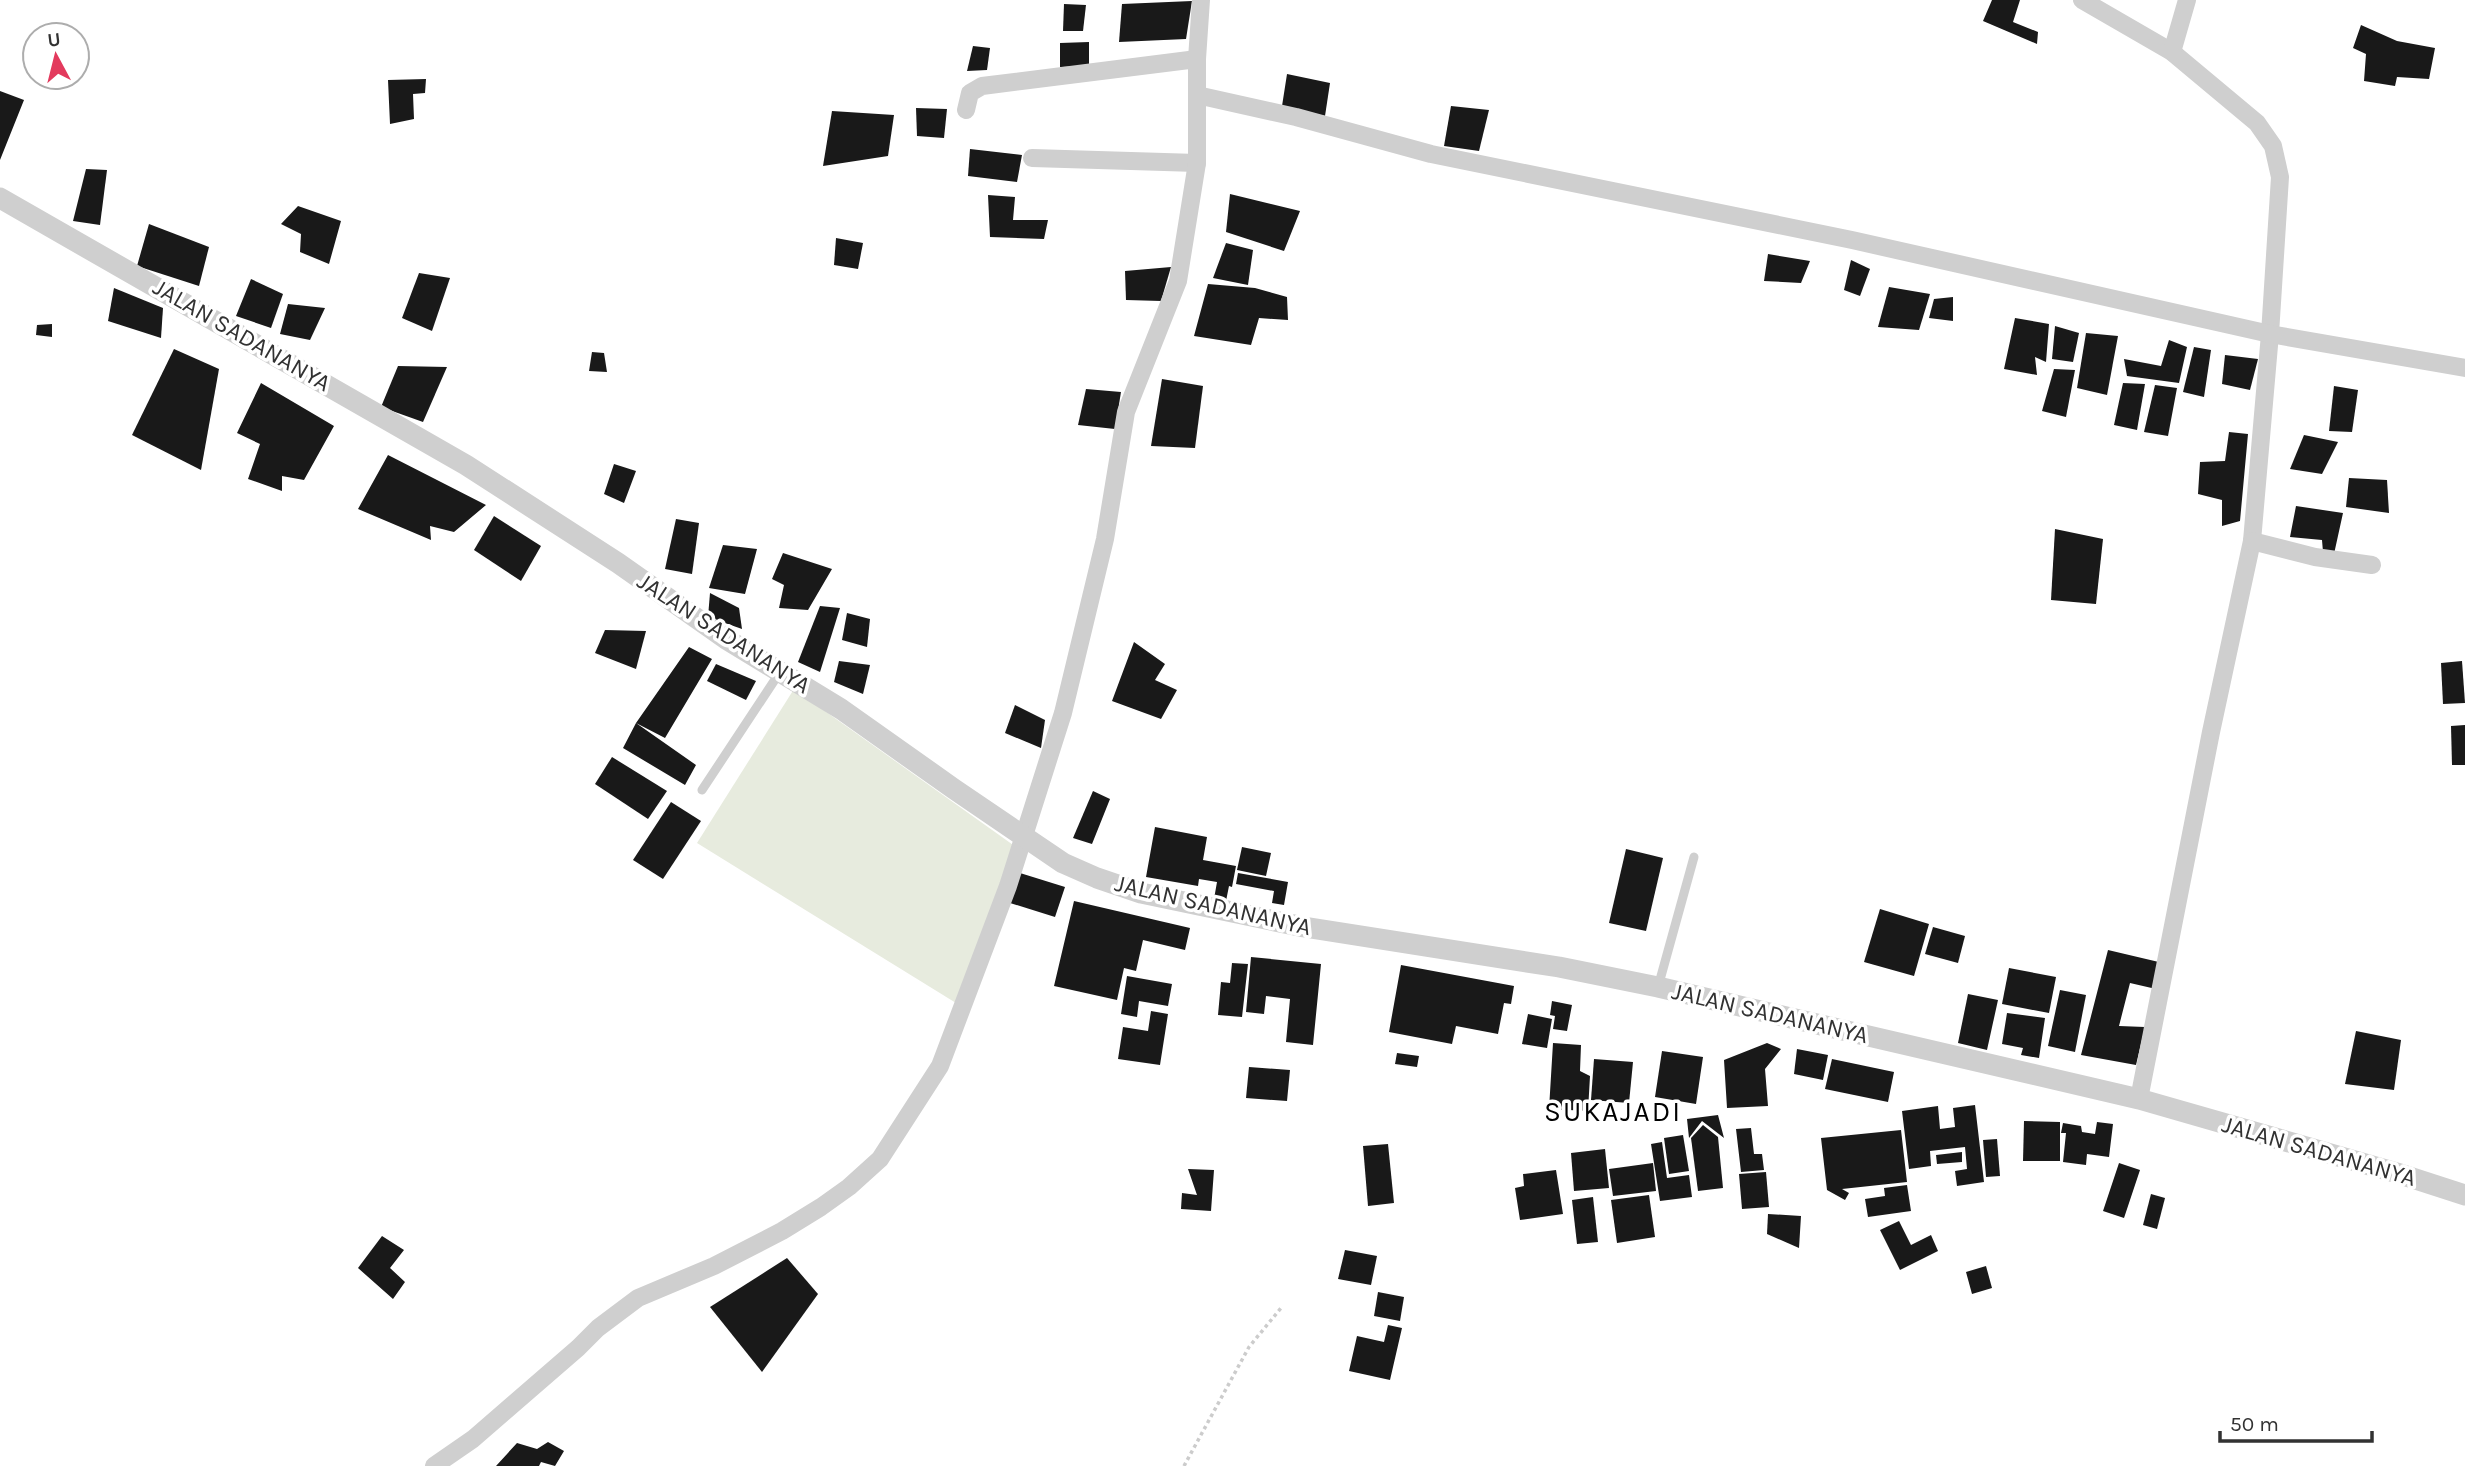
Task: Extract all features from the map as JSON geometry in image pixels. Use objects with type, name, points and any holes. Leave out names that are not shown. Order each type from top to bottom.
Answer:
[{"type":"street","points":[[434,1466],[473,1439],[620,1310],[638,1298],[714,1266],[782,1231],[849,1188],[880,1159],[940,1066],[1024,836],[1063,713],[1105,539],[1126,412],[1178,281],[1197,163],[1197,59],[1201,0]]},
{"type":"street","points":[[2082,0],[2172,52],[2257,122],[2273,146],[2280,177],[2252,541],[2208,746],[2139,1099]]},
{"type":"street","points":[[2172,52],[2187,0]]},
{"type":"street","points":[[966,110],[970,93],[982,86],[1197,59]]},
{"type":"street","points":[[1198,95],[1296,117],[1431,154],[1852,240],[2270,334],[2465,368]]},
{"type":"street","points":[[1032,159],[1197,163]]},
{"type":"street","name":"JALAN SADANANYA","points":[[0,198],[466,465],[618,564],[726,639],[841,709],[1063,863],[1097,878],[1141,892],[1304,927],[1559,967],[1658,987],[2139,1099],[2465,1195]]},
{"type":"street","points":[[2252,541],[2315,557],[2372,565]]},
{"type":"lane","points":[[702,790],[780,672]]},
{"type":"lane","points":[[1658,987],[1694,857]]},
{"type":"path","points":[[1184,1466],[1249,1347],[1281,1308]]},
{"type":"shaded area","points":[[794,689],[1016,847],[956,1003],[697,843]]},
{"type":"building","points":[[1992,0],[2020,0],[2013,22],[2038,32],[2037,44],[1983,21]]},
{"type":"building","points":[[1192,1],[1186,39],[1119,42],[1122,4]]},
{"type":"building","points":[[1064,4],[1086,5],[1083,31],[1063,31]]},
{"type":"building","points":[[2361,25],[2397,41],[2435,48],[2429,79],[2397,77],[2395,86],[2364,81],[2366,54],[2353,48]]},
{"type":"building","points":[[1089,42],[1089,66],[1060,67],[1060,43]]},
{"type":"building","points":[[973,46],[990,48],[987,70],[967,71]]},
{"type":"building","points":[[1287,74],[1330,83],[1325,116],[1282,106]]},
{"type":"building","points":[[426,79],[425,93],[413,94],[414,119],[390,124],[388,80]]},
{"type":"building","points":[[0,91],[24,100],[0,160]]},
{"type":"building","points":[[1451,106],[1489,110],[1479,151],[1444,146]]},
{"type":"building","points":[[916,108],[947,109],[944,138],[917,136]]},
{"type":"building","points":[[832,111],[894,115],[888,156],[823,166]]},
{"type":"building","points":[[970,149],[1022,155],[1017,182],[968,176]]},
{"type":"building","points":[[86,169],[107,170],[100,225],[73,221]]},
{"type":"building","points":[[1230,194],[1300,211],[1284,251],[1226,232]]},
{"type":"building","points":[[988,195],[1015,197],[1013,220],[1048,220],[1044,239],[990,237]]},
{"type":"building","points":[[298,206],[341,221],[329,264],[300,252],[301,234],[281,224]]},
{"type":"building","points":[[149,224],[209,247],[199,286],[137,266]]},
{"type":"building","points":[[836,238],[863,243],[858,269],[834,265]]},
{"type":"building","points":[[1226,243],[1253,250],[1248,285],[1213,278]]},
{"type":"building","points":[[1768,254],[1810,261],[1801,283],[1764,281]]},
{"type":"building","points":[[1851,260],[1870,269],[1860,296],[1844,290]]},
{"type":"building","points":[[1171,267],[1161,301],[1126,300],[1125,271]]},
{"type":"building","points":[[419,273],[450,278],[432,331],[402,318]]},
{"type":"building","points":[[251,279],[283,294],[271,328],[236,316]]},
{"type":"building","points":[[1208,284],[1255,288],[1287,297],[1288,320],[1259,318],[1251,345],[1194,336]]},
{"type":"building","points":[[1889,287],[1930,294],[1919,330],[1878,327]]},
{"type":"building","points":[[114,288],[163,308],[161,338],[108,321]]},
{"type":"building","points":[[1953,297],[1953,321],[1929,318],[1934,299]]},
{"type":"building","points":[[288,304],[325,308],[310,340],[280,334]]},
{"type":"building","points":[[2015,318],[2049,324],[2046,362],[2035,357],[2037,375],[2004,369]]},
{"type":"building","points":[[52,324],[52,337],[36,335],[37,325]]},
{"type":"building","points":[[2055,326],[2079,333],[2073,362],[2052,359]]},
{"type":"building","points":[[2086,333],[2118,336],[2107,395],[2077,388]]},
{"type":"building","points":[[2169,340],[2187,347],[2179,383],[2127,376],[2124,359],[2161,366]]},
{"type":"building","points":[[2194,347],[2211,350],[2204,397],[2183,392]]},
{"type":"building","points":[[174,349],[219,369],[201,470],[132,435]]},
{"type":"building","points":[[592,352],[604,353],[607,372],[589,371]]},
{"type":"building","points":[[2225,355],[2258,359],[2250,390],[2222,384]]},
{"type":"building","points":[[398,366],[447,367],[423,422],[381,407]]},
{"type":"building","points":[[2054,369],[2075,370],[2066,417],[2042,411]]},
{"type":"building","points":[[1162,379],[1203,386],[1195,448],[1151,446]]},
{"type":"building","points":[[261,383],[334,426],[304,480],[282,476],[282,491],[248,479],[260,444],[237,433]]},
{"type":"building","points":[[2123,383],[2145,384],[2137,430],[2114,425]]},
{"type":"building","points":[[2155,385],[2177,388],[2168,436],[2144,432]]},
{"type":"building","points":[[2334,386],[2358,390],[2352,432],[2329,431]]},
{"type":"building","points":[[1086,389],[1121,392],[1115,429],[1078,425]]},
{"type":"building","points":[[2229,432],[2248,434],[2240,521],[2222,526],[2222,500],[2198,494],[2200,462],[2225,461]]},
{"type":"building","points":[[2304,435],[2338,442],[2322,474],[2290,469]]},
{"type":"building","points":[[388,455],[486,505],[454,532],[430,526],[431,540],[358,509]]},
{"type":"building","points":[[614,464],[636,471],[624,503],[604,494]]},
{"type":"building","points":[[2349,478],[2387,480],[2389,513],[2346,507]]},
{"type":"building","points":[[2296,506],[2343,513],[2334,554],[2323,552],[2322,540],[2290,537]]},
{"type":"building","points":[[494,516],[541,546],[521,581],[474,550]]},
{"type":"building","points":[[676,519],[699,523],[692,574],[665,569]]},
{"type":"building","points":[[2055,529],[2103,539],[2096,604],[2051,600]]},
{"type":"building","points":[[723,545],[757,549],[745,594],[709,588]]},
{"type":"building","points":[[783,553],[832,569],[808,610],[779,608],[784,585],[772,579]]},
{"type":"building","points":[[710,593],[739,608],[742,629],[708,617]]},
{"type":"building","points":[[820,606],[840,608],[820,672],[798,662]]},
{"type":"building","points":[[847,613],[870,619],[867,647],[842,640]]},
{"type":"building","points":[[605,630],[646,631],[636,669],[595,653]]},
{"type":"building","points":[[1134,642],[1165,664],[1155,680],[1177,690],[1161,719],[1112,701]]},
{"type":"building","points":[[689,647],[712,659],[665,738],[636,723]]},
{"type":"building","points":[[839,661],[870,665],[863,694],[834,682]]},
{"type":"building","points":[[2462,661],[2465,703],[2443,704],[2441,663]]},
{"type":"building","points":[[716,664],[756,681],[746,700],[707,681]]},
{"type":"building","points":[[1015,705],[1045,720],[1041,748],[1005,733]]},
{"type":"building","points":[[636,723],[696,765],[685,785],[623,748]]},
{"type":"building","points":[[2465,725],[2465,765],[2452,765],[2451,726]]},
{"type":"building","points":[[612,757],[667,791],[648,819],[595,784]]},
{"type":"building","points":[[1093,791],[1110,799],[1092,844],[1073,838]]},
{"type":"building","points":[[671,802],[701,821],[663,879],[633,860]]},
{"type":"building","points":[[1155,827],[1207,837],[1203,860],[1236,866],[1226,901],[1214,899],[1217,882],[1199,879],[1198,886],[1146,877]]},
{"type":"building","points":[[1242,847],[1271,853],[1266,876],[1237,870]]},
{"type":"building","points":[[1626,849],[1663,858],[1646,931],[1609,923]]},
{"type":"building","points":[[1020,873],[1065,887],[1055,917],[1010,903]]},
{"type":"building","points":[[1238,873],[1288,882],[1284,905],[1272,903],[1274,891],[1236,884]]},
{"type":"building","points":[[1074,901],[1190,928],[1185,950],[1143,940],[1136,971],[1124,968],[1117,1000],[1054,986]]},
{"type":"building","points":[[1880,909],[1929,924],[1914,976],[1864,962]]},
{"type":"building","points":[[1933,927],[1965,936],[1958,963],[1925,954]]},
{"type":"building","points":[[2108,950],[2163,963],[2156,989],[2130,983],[2119,1026],[2145,1027],[2136,1065],[2081,1055]]},
{"type":"building","points":[[1251,957],[1321,964],[1313,1045],[1286,1042],[1290,999],[1266,996],[1264,1014],[1246,1012]]},
{"type":"building","points":[[1232,963],[1248,964],[1242,1017],[1218,1015],[1221,982],[1230,983]]},
{"type":"building","points":[[1401,965],[1514,986],[1511,1004],[1504,1003],[1498,1034],[1456,1026],[1452,1044],[1389,1032]]},
{"type":"building","points":[[2009,968],[2056,977],[2049,1013],[2002,1004]]},
{"type":"building","points":[[1127,976],[1172,984],[1168,1006],[1139,1001],[1137,1017],[1121,1014]]},
{"type":"building","points":[[2060,990],[2086,995],[2075,1052],[2048,1046]]},
{"type":"building","points":[[1968,994],[1998,1000],[1987,1050],[1958,1043]]},
{"type":"building","points":[[1552,1001],[1572,1005],[1567,1031],[1553,1029],[1555,1016],[1550,1015]]},
{"type":"building","points":[[1151,1011],[1168,1014],[1160,1065],[1118,1059],[1123,1027],[1148,1031]]},
{"type":"building","points":[[2007,1013],[2045,1018],[2039,1058],[2021,1055],[2023,1048],[2002,1044]]},
{"type":"building","points":[[1528,1014],[1552,1019],[1547,1048],[1522,1044]]},
{"type":"building","points":[[2356,1031],[2401,1040],[2394,1090],[2345,1084]]},
{"type":"building","points":[[1553,1043],[1581,1045],[1580,1071],[1590,1076],[1588,1111],[1549,1109]]},
{"type":"building","points":[[1767,1043],[1781,1049],[1765,1069],[1768,1106],[1727,1108],[1724,1060]]},
{"type":"building","points":[[1797,1049],[1828,1055],[1823,1080],[1794,1074]]},
{"type":"building","points":[[1662,1051],[1703,1057],[1696,1104],[1655,1097]]},
{"type":"building","points":[[1397,1053],[1419,1056],[1417,1067],[1395,1064]]},
{"type":"building","points":[[1594,1059],[1633,1062],[1629,1103],[1591,1100]]},
{"type":"building","points":[[1832,1059],[1894,1072],[1888,1102],[1825,1089]]},
{"type":"building","points":[[1249,1067],[1290,1070],[1287,1101],[1246,1098]]},
{"type":"building","points":[[1975,1105],[1984,1182],[1957,1186],[1955,1171],[1967,1169],[1965,1147],[1930,1151],[1931,1166],[1909,1169],[1902,1111],[1938,1106],[1940,1129],[1955,1127],[1953,1108]]},
{"type":"building","points":[[1718,1115],[1724,1138],[1702,1121],[1689,1138],[1687,1119]]},
{"type":"building","points":[[2024,1121],[2060,1122],[2060,1161],[2023,1161]]},
{"type":"building","points":[[2097,1122],[2113,1124],[2109,1157],[2087,1154],[2086,1165],[2063,1162],[2066,1133],[2061,1133],[2063,1123],[2081,1126],[2082,1132],[2095,1134]]},
{"type":"building","points":[[1703,1125],[1718,1137],[1723,1188],[1698,1191],[1691,1138]]},
{"type":"building","points":[[1751,1128],[1754,1154],[1762,1154],[1764,1170],[1741,1172],[1736,1129]]},
{"type":"building","points":[[1901,1130],[1907,1182],[1842,1189],[1849,1193],[1845,1200],[1827,1190],[1821,1138]]},
{"type":"building","points":[[1683,1135],[1689,1171],[1669,1174],[1664,1138]]},
{"type":"building","points":[[1997,1139],[2000,1176],[1986,1177],[1983,1140]]},
{"type":"building","points":[[1662,1142],[1667,1178],[1689,1175],[1692,1197],[1660,1201],[1651,1144]]},
{"type":"building","points":[[1388,1144],[1394,1203],[1368,1206],[1363,1146]]},
{"type":"building","points":[[1605,1149],[1609,1188],[1574,1191],[1571,1153]]},
{"type":"building","points":[[1962,1152],[1962,1162],[1937,1164],[1936,1155]]},
{"type":"building","points":[[1653,1163],[1656,1191],[1613,1196],[1609,1169]]},
{"type":"building","points":[[2119,1163],[2140,1170],[2124,1218],[2103,1211]]},
{"type":"building","points":[[1188,1169],[1214,1170],[1211,1211],[1181,1209],[1182,1193],[1197,1195]]},
{"type":"building","points":[[1556,1170],[1563,1214],[1520,1220],[1515,1188],[1524,1186],[1523,1174]]},
{"type":"building","points":[[1766,1172],[1769,1207],[1742,1209],[1739,1174]]},
{"type":"building","points":[[1907,1185],[1911,1211],[1868,1217],[1865,1199],[1885,1196],[1884,1188]]},
{"type":"building","points":[[2151,1194],[2165,1198],[2157,1229],[2143,1225]]},
{"type":"building","points":[[1649,1195],[1655,1237],[1617,1243],[1611,1200]]},
{"type":"building","points":[[1593,1197],[1598,1242],[1577,1244],[1572,1200]]},
{"type":"building","points":[[1768,1214],[1801,1216],[1799,1248],[1767,1234]]},
{"type":"building","points":[[1899,1221],[1911,1245],[1931,1235],[1938,1251],[1900,1270],[1880,1230]]},
{"type":"building","points":[[382,1236],[404,1250],[390,1268],[405,1282],[393,1299],[358,1268]]},
{"type":"building","points":[[1345,1250],[1377,1256],[1371,1285],[1338,1279]]},
{"type":"building","points":[[787,1258],[818,1294],[762,1372],[710,1307]]},
{"type":"building","points":[[1986,1266],[1992,1288],[1972,1294],[1966,1272]]},
{"type":"building","points":[[1378,1292],[1404,1297],[1400,1321],[1374,1316]]},
{"type":"building","points":[[1388,1325],[1402,1328],[1390,1380],[1349,1371],[1357,1336],[1384,1342]]},
{"type":"building","points":[[548,1442],[564,1451],[555,1466],[541,1462],[539,1466],[496,1466],[517,1443],[537,1449]]},
{"type":"district","name":"SUKAJADI","points":[[1613,1111]]}]
